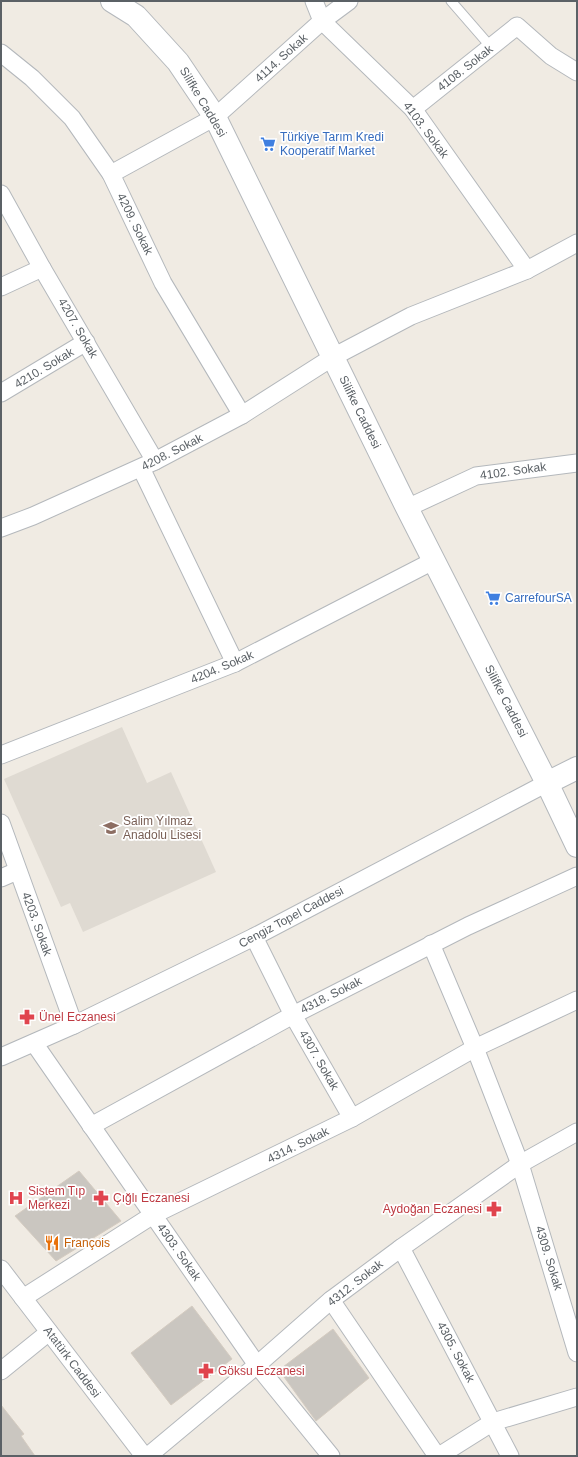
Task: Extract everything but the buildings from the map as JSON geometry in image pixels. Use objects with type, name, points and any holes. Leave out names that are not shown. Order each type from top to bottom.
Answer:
[{"type":"street","name":"Silifke Caddesi","points":[[112,1],[131,8],[178,62],[215,117],[407,508],[435,560],[577,846]]},
{"type":"street","name":"4103. Sokak","points":[[314,1],[322,21],[413,109],[527,270]]},
{"type":"street","name":"4114. Sokak","points":[[111,174],[215,117],[322,21],[349,1]]},
{"type":"street","name":"4108. Sokak","points":[[413,109],[517,26],[551,56],[577,72]]},
{"type":"street","name":"4209. Sokak","points":[[1,53],[32,78],[72,118],[111,174],[163,283],[242,415]]},
{"type":"street","name":"4207. Sokak","points":[[1,194],[42,268],[86,342],[148,464],[235,663]]},
{"type":"street","name":"4208. Sokak","points":[[1,528],[33,516],[148,464],[242,415],[333,357],[411,316],[527,270],[577,243]]},
{"type":"street","points":[[1,287],[42,268]]},
{"type":"street","name":"4210. Sokak","points":[[1,393],[86,342]]},
{"type":"street","name":"4102. Sokak","points":[[407,508],[476,476],[577,463]]},
{"type":"street","name":"4204. Sokak","points":[[1,755],[235,663],[435,560]]},
{"type":"street","name":"Cengiz Topel Caddesi","points":[[1,1057],[74,1025],[254,937],[577,768]]},
{"type":"street","name":"4203. Sokak","points":[[1,823],[74,1025]]},
{"type":"street","points":[[1,878],[17,870]]},
{"type":"street","name":"4318. Sokak","points":[[91,1126],[293,1015],[431,944],[577,876]]},
{"type":"street","name":"4307. Sokak","points":[[254,937],[293,1015],[352,1118]]},
{"type":"street","name":"4309. Sokak","points":[[431,944],[475,1048],[520,1164],[577,1353]]},
{"type":"street","name":"4314. Sokak","points":[[23,1298],[153,1215],[352,1118],[475,1048],[577,1000]]},
{"type":"street","name":"4303. Sokak","points":[[34,1043],[257,1365],[331,1456]]},
{"type":"street","name":"4312. Sokak","points":[[148,1456],[257,1365],[331,1300],[401,1248],[520,1164],[577,1132]]},
{"type":"street","name":"4305. Sokak","points":[[401,1248],[510,1456]]},
{"type":"street","name":"Atatürk Caddesi","points":[[1,1269],[144,1456]]},
{"type":"street","points":[[331,1300],[438,1456],[493,1422],[577,1397]]},
{"type":"street","points":[[1,1371],[49,1332]]},
{"type":"lane","points":[[451,1],[491,47]]},
{"type":"shaded area","name":"Salim Yılmaz Anadolu Lisesi","points":[[122,727],[147,783],[171,772],[216,872],[83,932],[70,903],[61,907],[4,779]]},
{"type":"place","name":"Türkiye Tarım Kredi Kooperatif Market","points":[[268,144]]},
{"type":"place","name":"CarrefourSA","points":[[493,598]]},
{"type":"place","name":"Salim Yılmaz Anadolu Lisesi","points":[[111,828]]},
{"type":"place","name":"Ünel Eczanesi","points":[[27,1017]]},
{"type":"place","name":"Sistem Tıp Merkezi","points":[[16,1198]]},
{"type":"place","name":"Çığlı Eczanesi","points":[[101,1198]]},
{"type":"place","name":"Aydoğan Eczanesi","points":[[494,1209]]},
{"type":"place","name":"François","points":[[52,1243]]},
{"type":"place","name":"Göksu Eczanesi","points":[[206,1371]]}]
